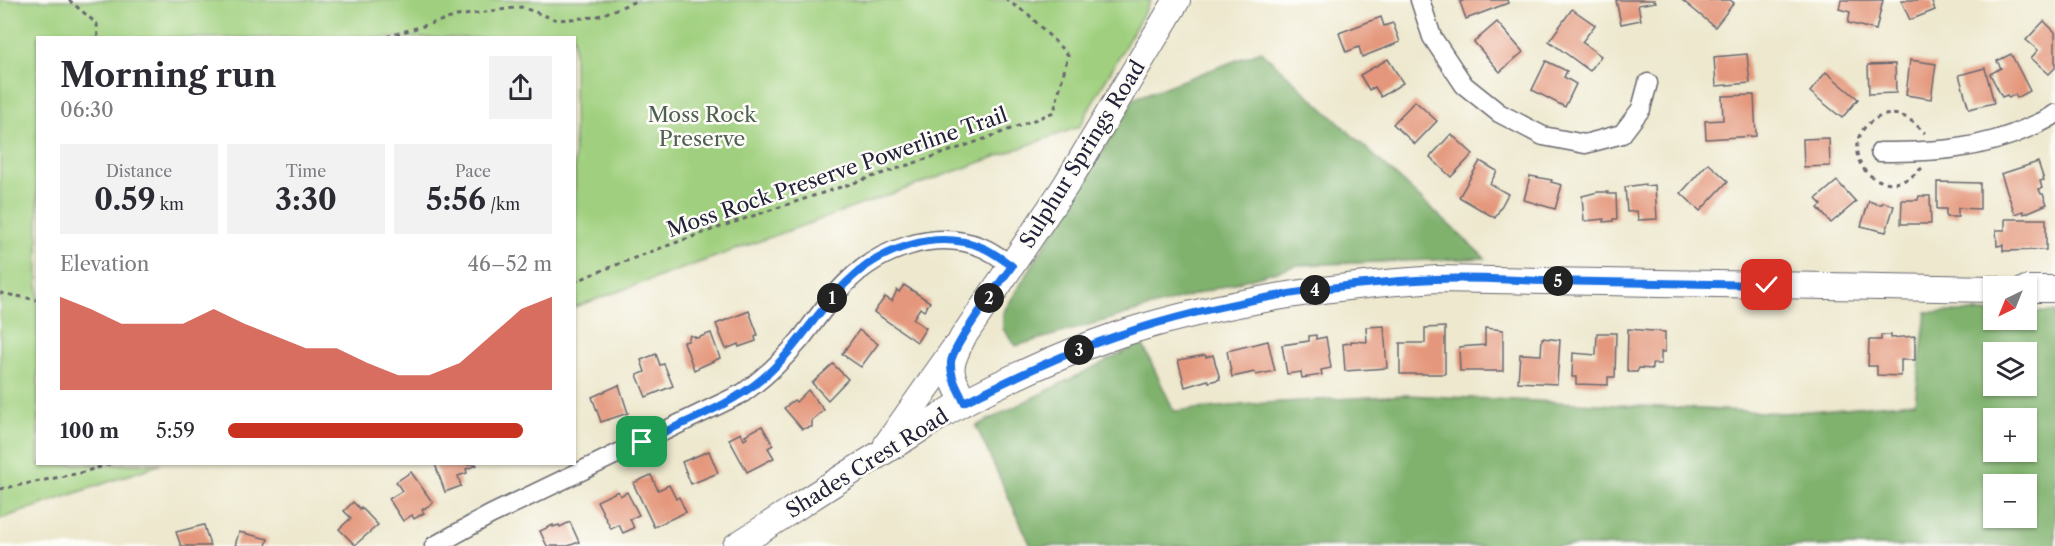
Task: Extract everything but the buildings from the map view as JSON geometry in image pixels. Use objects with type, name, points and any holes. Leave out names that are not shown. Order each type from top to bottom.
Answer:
[{"type":"street","name":"Sulphur Springs Road","points":[[964,402],[953,379],[951,360],[963,337],[1066,185],[1177,0]]},
{"type":"street","points":[[1420,0],[1432,37],[1464,85],[1499,113],[1543,136],[1586,144],[1622,134],[1641,109],[1648,83]]},
{"type":"street","points":[[1880,152],[1915,152],[1976,146],[2012,135],[2054,118]]},
{"type":"street","points":[[434,546],[490,515],[743,393],[780,362],[847,281],[880,257],[894,250],[926,242],[947,240],[965,242],[980,247],[1012,266]]},
{"type":"street","name":"Shades Crest Road","points":[[736,546],[964,402],[1071,352],[1167,321],[1234,304],[1309,291],[1437,279],[1983,289]]},
{"type":"street","points":[[2037,289],[2055,290]]},
{"type":"street","points":[[881,453],[963,337]]},
{"type":"path","points":[[69,0],[97,24],[98,36]]},
{"type":"path","points":[[389,36],[457,16],[521,7],[558,20],[596,17],[639,0]]},
{"type":"path","name":"Moss Rock Preserve Powerline Trail","points":[[576,281],[634,257],[727,224],[950,151],[1054,112],[1068,55],[1028,14],[1006,0]]},
{"type":"path","points":[[0,293],[36,300]]},
{"type":"path","points":[[0,489],[80,473],[107,465]]},
{"type":"green space","name":"Moss Rock Preserve","points":[[0,0],[1151,0],[1079,127],[576,307],[576,36],[36,36],[36,465],[158,465],[0,519]]},
{"type":"green space","points":[[1261,51],[1485,258],[1298,265],[1016,346],[1003,329],[1003,313],[1135,98]]},
{"type":"green space","points":[[1926,312],[1983,312],[1983,330],[2037,330],[2037,312],[2055,312],[2055,546],[1031,546],[976,426],[1142,343],[1174,411],[1407,395],[1786,413],[1915,402]]},
{"type":"route","points":[[642,442],[743,393],[780,362],[847,281],[863,268],[894,250],[926,242],[947,240],[965,242],[994,254],[1012,266],[963,337],[951,360],[953,379],[964,402],[1071,352],[1120,335],[1234,304],[1309,291],[1437,279],[1767,285]]}]
